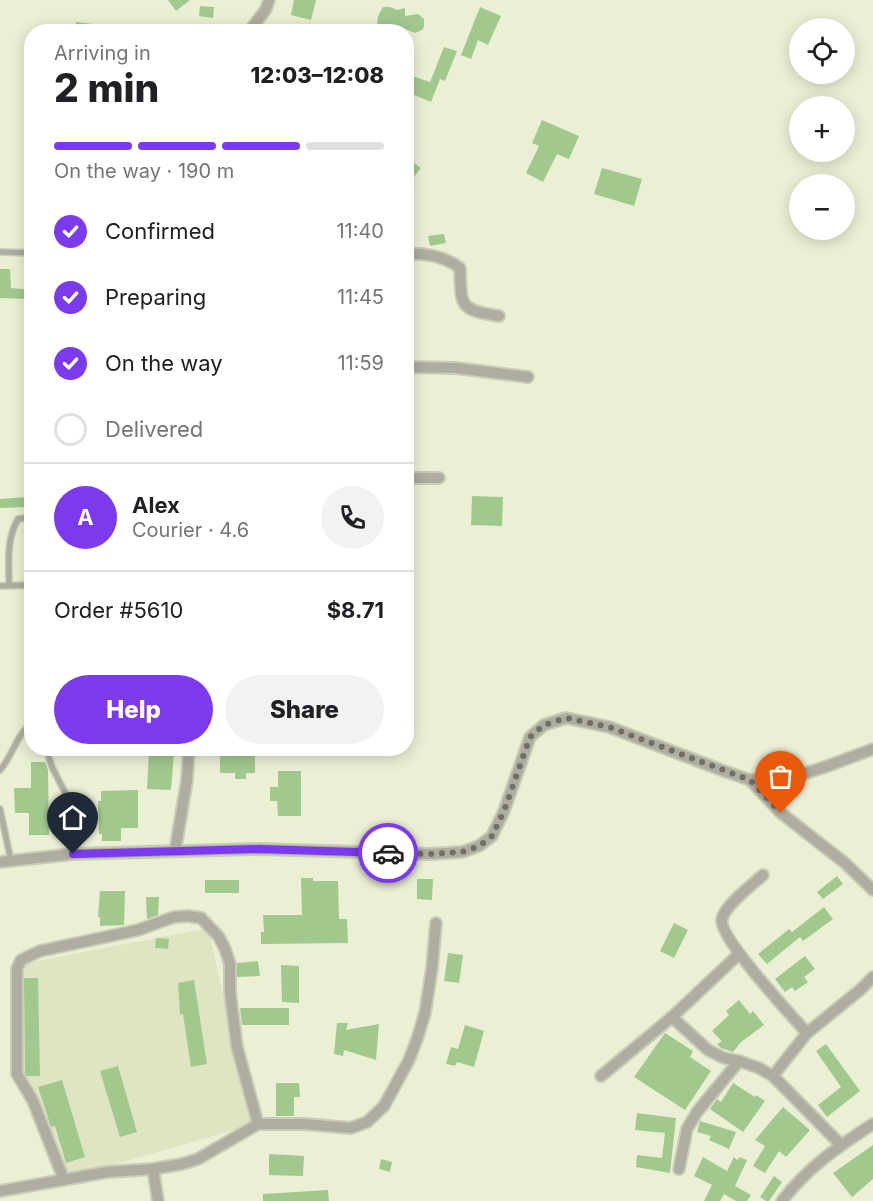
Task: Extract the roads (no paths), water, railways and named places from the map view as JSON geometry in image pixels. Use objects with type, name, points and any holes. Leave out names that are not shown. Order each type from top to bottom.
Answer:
[{"type":"street","points":[[255,24],[266,9],[269,0]]},
{"type":"street","points":[[414,254],[425,253],[450,260],[460,268],[461,295],[466,307],[476,313],[499,316]]},
{"type":"street","points":[[414,367],[456,368],[528,377]]},
{"type":"street","points":[[414,478],[439,478]]},
{"type":"street","points":[[6,861],[73,854],[259,849],[430,854],[462,852],[479,846],[492,836],[504,811],[530,737],[544,725],[566,718],[609,727],[750,780],[793,777],[873,749]]},
{"type":"street","points":[[175,851],[187,780],[188,756]]},
{"type":"street","points":[[750,780],[781,813],[845,863],[873,890]]},
{"type":"street","points":[[763,875],[726,910],[722,918],[724,932],[739,954],[807,1033]]},
{"type":"street","points":[[64,1180],[33,1101],[17,1074],[17,969],[21,960],[40,951],[138,930],[174,917],[201,918],[225,949],[230,964],[230,992],[237,1047],[258,1125]]},
{"type":"street","points":[[0,1191],[107,1172],[153,1169],[198,1159],[258,1125],[304,1124],[351,1128],[367,1122],[384,1106],[409,1060],[417,1039],[425,1013],[436,923]]},
{"type":"street","points":[[602,1076],[672,1017],[739,954]]},
{"type":"street","points":[[773,1076],[807,1033],[873,977]]},
{"type":"street","points":[[672,1017],[708,1050],[773,1076],[841,1144]]},
{"type":"street","points":[[679,1169],[687,1129],[697,1112],[739,1061]]},
{"type":"street","points":[[782,1201],[808,1171],[841,1144],[873,1124]]},
{"type":"street","points":[[153,1169],[158,1201]]},
{"type":"lane","points":[[0,252],[24,253]]},
{"type":"lane","points":[[9,585],[9,542],[18,519],[24,518]]},
{"type":"lane","points":[[0,586],[24,585]]},
{"type":"lane","points":[[0,770],[9,761],[24,730]]},
{"type":"lane","points":[[49,756],[72,815],[73,854]]},
{"type":"lane","points":[[0,809],[6,861]]}]
